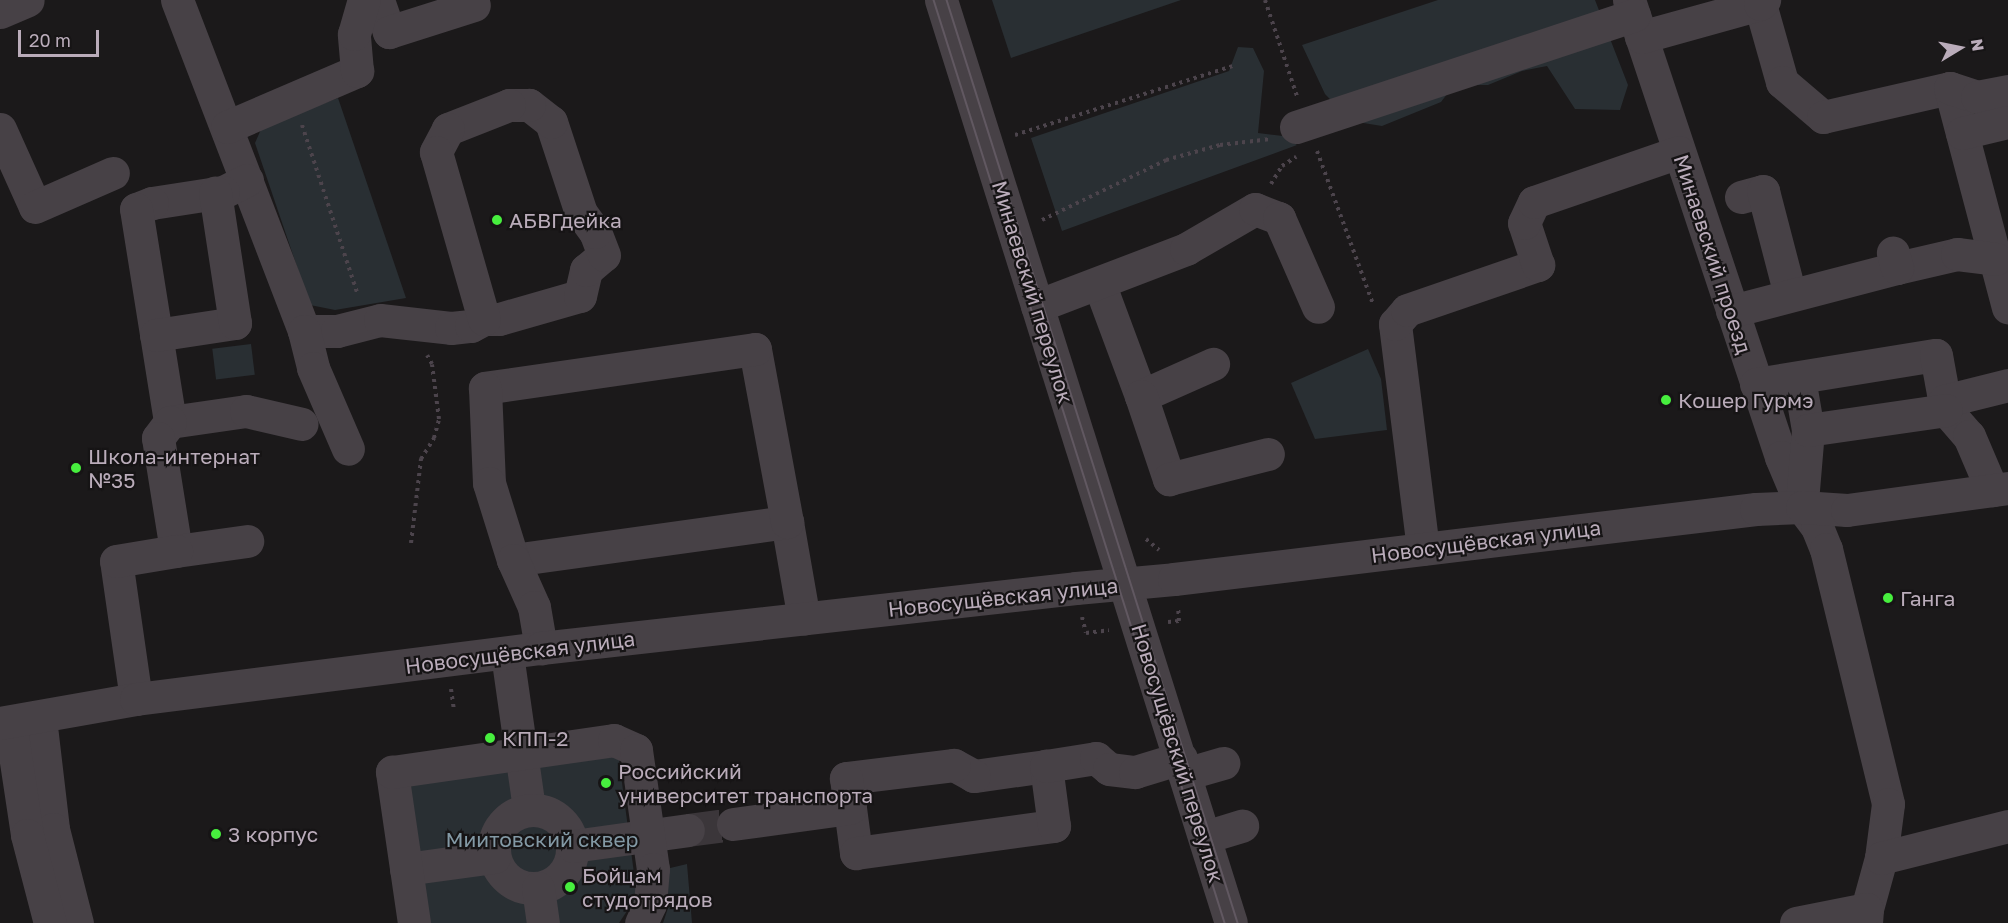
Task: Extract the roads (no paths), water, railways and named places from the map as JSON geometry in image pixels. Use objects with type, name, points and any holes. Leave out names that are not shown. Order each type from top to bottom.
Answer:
[{"type":"street","points":[[0,12],[28,0]]},
{"type":"street","points":[[177,0],[304,331],[313,368],[348,449]]},
{"type":"street","points":[[227,127],[357,71],[354,34],[364,0]]},
{"type":"street","points":[[378,0],[389,32],[474,5]]},
{"type":"street","name":"Минаевский переулок","points":[[949,2],[1037,306],[1124,584]]},
{"type":"street","points":[[1298,139],[1634,17],[1762,2],[1782,82],[1823,117],[1950,88],[1977,97],[2008,91]]},
{"type":"street","name":"Минаевский проезд","points":[[1634,17],[1780,458],[1802,507],[1817,527],[1826,549],[1888,804],[1881,858],[1866,916]]},
{"type":"street","points":[[1950,88],[2008,307]]},
{"type":"street","points":[[304,331],[337,332],[380,320],[451,328],[471,326],[484,319],[500,319],[580,296],[586,270],[604,255],[595,232],[580,213],[551,122],[529,105],[509,105],[448,129],[436,152],[484,319]]},
{"type":"street","points":[[1962,134],[2008,122]]},
{"type":"street","points":[[0,129],[35,207],[113,173]]},
{"type":"street","points":[[1423,549],[1395,324],[1407,310],[1538,266],[1524,223],[1534,202],[1679,152]]},
{"type":"street","points":[[170,422],[136,208],[152,203],[215,193],[247,180]]},
{"type":"street","points":[[1741,197],[1763,191],[1790,295]]},
{"type":"street","points":[[156,335],[235,323],[215,193]]},
{"type":"street","points":[[1037,306],[1065,293],[1099,283],[1186,249],[1255,209],[1279,218],[1318,307]]},
{"type":"street","points":[[1732,311],[1895,261],[1957,254],[1996,259]]},
{"type":"street","points":[[1099,283],[1169,478],[1268,454]]},
{"type":"street","points":[[541,648],[534,607],[513,560],[489,483],[485,388],[755,349],[804,619]]},
{"type":"street","points":[[1756,384],[1936,355],[1945,406],[1969,436],[2000,489]]},
{"type":"street","points":[[1141,396],[1213,364]]},
{"type":"street","points":[[1799,378],[1808,430],[1802,507]]},
{"type":"street","points":[[1808,430],[1945,406],[2008,385]]},
{"type":"street","points":[[176,551],[158,438],[170,422],[246,411],[302,424]]},
{"type":"street","name":"Новосущёвская улица","points":[[17,721],[136,699],[541,648],[1124,584],[1756,508],[1802,507],[1847,510],[2000,489]]},
{"type":"street","points":[[513,560],[787,522]]},
{"type":"street","points":[[136,699],[116,561],[247,541]]},
{"type":"street","name":"Новосущёвский переулок","points":[[1124,584],[1231,923]]},
{"type":"street","points":[[507,654],[529,809]]},
{"type":"street","points":[[17,721],[27,835],[50,923]]},
{"type":"street","points":[[17,721],[53,829],[77,923]]},
{"type":"street","points":[[414,923],[392,772],[614,740],[636,750],[653,869],[650,904],[641,923]]},
{"type":"street","points":[[1046,766],[1054,826],[856,853],[846,778],[954,765],[974,776],[1096,758],[1110,770],[1135,772],[1223,763]]},
{"type":"street","points":[[733,824],[850,808]]},
{"type":"street","points":[[529,809],[544,811],[558,818],[568,830],[573,846],[571,860],[564,873],[553,883],[538,888],[524,887],[510,881],[500,870],[494,856],[495,840],[501,825],[513,814],[529,809]]},
{"type":"street","points":[[1205,837],[1242,826]]},
{"type":"street","points":[[1881,858],[2008,826]]},
{"type":"street","points":[[573,846],[688,830]]},
{"type":"street","points":[[406,869],[494,856]]},
{"type":"street","points":[[538,888],[543,923]]},
{"type":"street","points":[[1796,923],[1866,916]]},
{"type":"tunnel","points":[[688,830],[733,824]]},
{"type":"tram line","points":[[934,0],[1225,923]]},
{"type":"tram line","points":[[947,0],[1238,923]]},
{"type":"place","name":"АБВГдейка","points":[[497,220]]},
{"type":"place","name":"Кошер Гурмэ","points":[[1666,400]]},
{"type":"place","name":"Школа-интернат №35","points":[[76,468]]},
{"type":"place","name":"Ганга","points":[[1888,598]]},
{"type":"place","name":"КПП-2","points":[[490,738]]},
{"type":"place","name":"Российский университет транспорта","points":[[606,783]]},
{"type":"place","name":"3 корпус","points":[[216,834]]},
{"type":"place","name":"Бойцам студотрядов","points":[[570,887]]},
{"type":"park label","name":"Миитовский сквер","points":[[542,839]]}]
